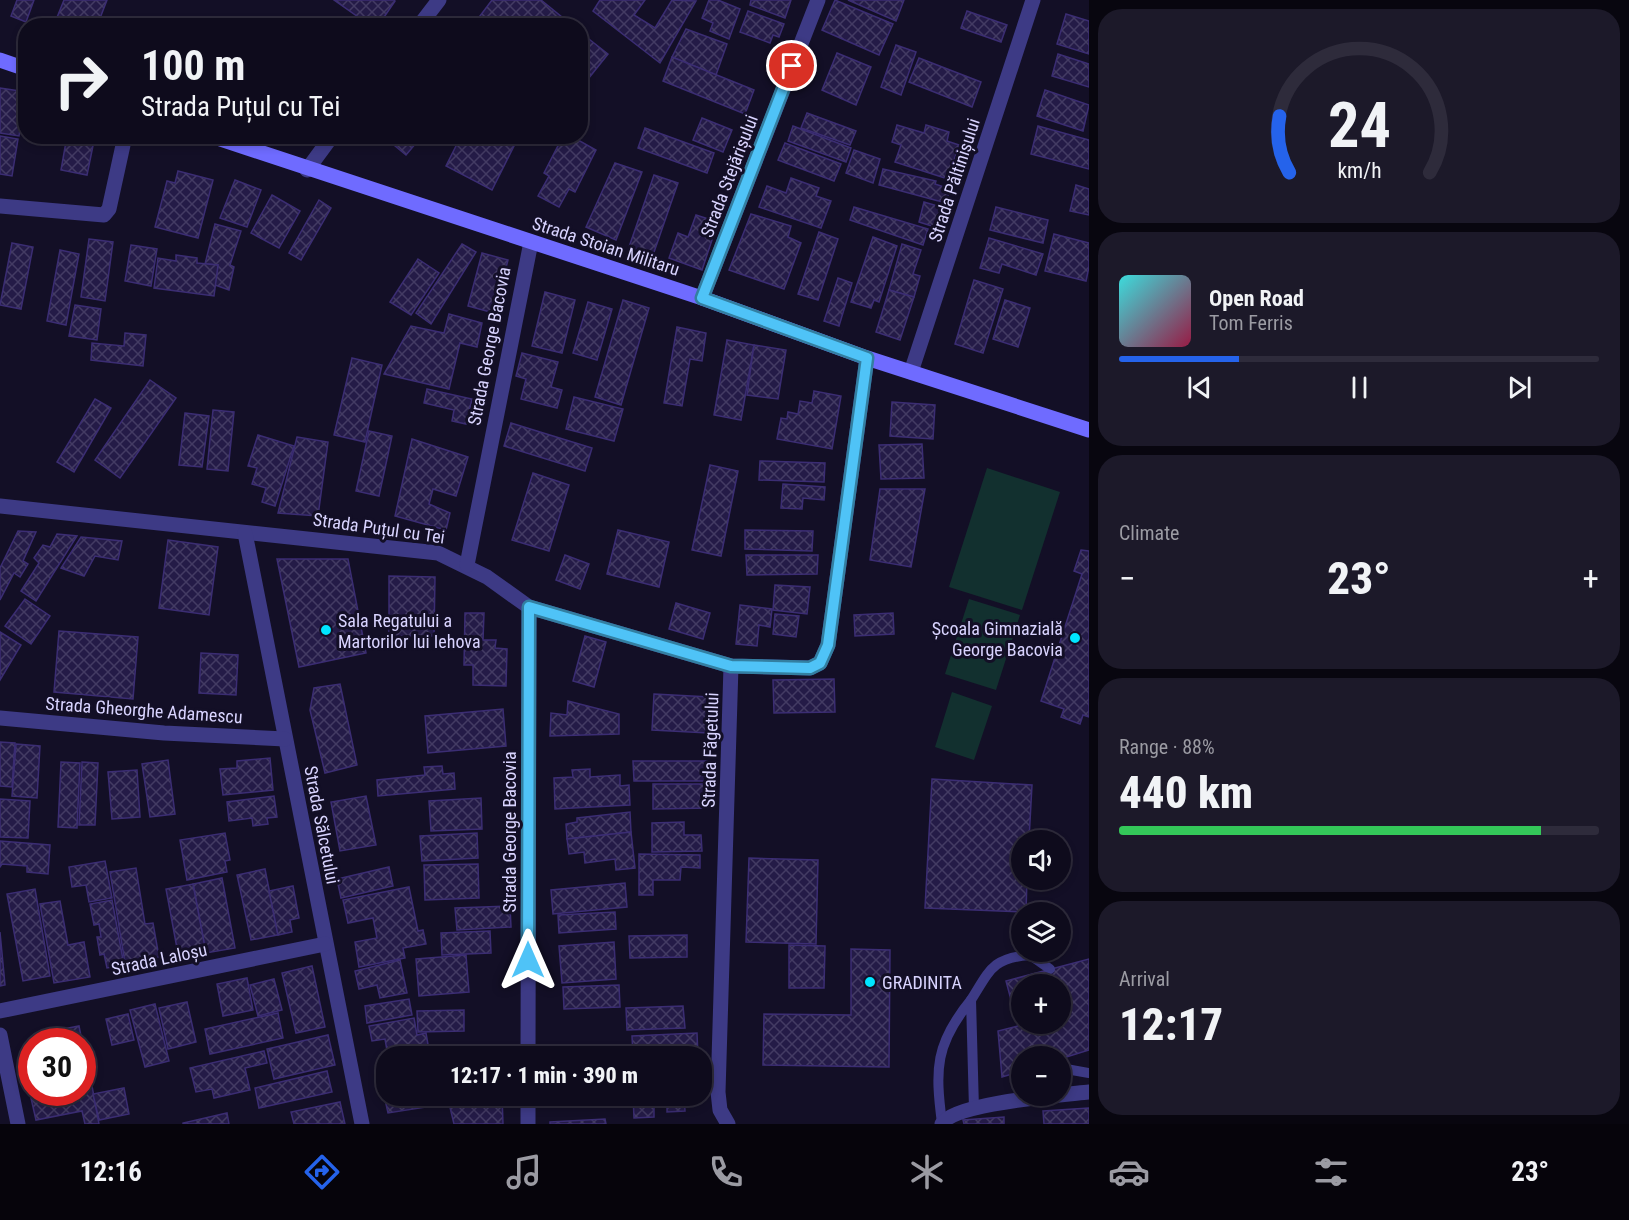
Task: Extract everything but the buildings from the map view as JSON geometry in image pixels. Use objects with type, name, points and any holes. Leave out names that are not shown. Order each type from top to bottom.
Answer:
[{"type":"street","points":[[425,18],[439,0]]},
{"type":"street","name":"Strada Stejărișului","points":[[702,298],[818,0]]},
{"type":"street","name":"Strada Păltinișului","points":[[911,372],[1033,0]]},
{"type":"street","points":[[0,60],[18,66]]},
{"type":"street","points":[[0,206],[104,215],[109,209],[124,144]]},
{"type":"street","name":"Strada Stoian Militaru","points":[[234,144],[702,298],[867,358],[1089,430]]},
{"type":"street","points":[[307,170],[326,144]]},
{"type":"street","name":"Strada George Bacovia","points":[[466,565],[531,242]]},
{"type":"street","points":[[731,666],[810,668],[820,663],[825,656],[867,358]]},
{"type":"street","name":"Strada Puțul cu Tei","points":[[0,506],[438,553],[466,565],[529,607],[731,666]]},
{"type":"street","name":"Strada Sălcetului","points":[[245,533],[362,1124]]},
{"type":"street","name":"Strada George Bacovia","points":[[528,1046],[529,607]]},
{"type":"street","name":"Strada Făgetului","points":[[728,1124],[720,1110],[718,1092],[731,666]]},
{"type":"street","name":"Strada Gheorghe Adamescu","points":[[0,718],[164,732],[285,739]]},
{"type":"street","name":"Strada Laloșu","points":[[0,1011],[325,944]]},
{"type":"street","points":[[0,1035],[18,1124]]},
{"type":"street","points":[[945,1121],[974,1109],[1016,1100],[1089,1092]]},
{"type":"street","points":[[528,1106],[528,1124]]},
{"type":"lane","points":[[945,1121],[937,1083],[941,1050],[952,1023],[971,1000],[989,971],[1006,956],[1030,955],[1050,969]]},
{"type":"lane","points":[[971,1000],[974,1109]]},
{"type":"lane","points":[[1071,1070],[1089,1073]]},
{"type":"green space","points":[[987,468],[1060,492],[1022,610],[949,587]]},
{"type":"green space","points":[[969,599],[1020,615],[996,690],[945,674]]},
{"type":"green space","points":[[952,692],[992,706],[974,760],[935,747]]},
{"type":"place","name":"Sala Regatului a Martorilor lui Iehova","points":[[326,630]]},
{"type":"place","name":"Școala Gimnazială George Bacovia","points":[[1075,638]]},
{"type":"place","name":"GRADINITA","points":[[870,982]]},
{"type":"route","points":[[528,960],[529,607],[731,666],[810,668],[820,663],[825,656],[867,358],[702,298],[792,66]]}]
